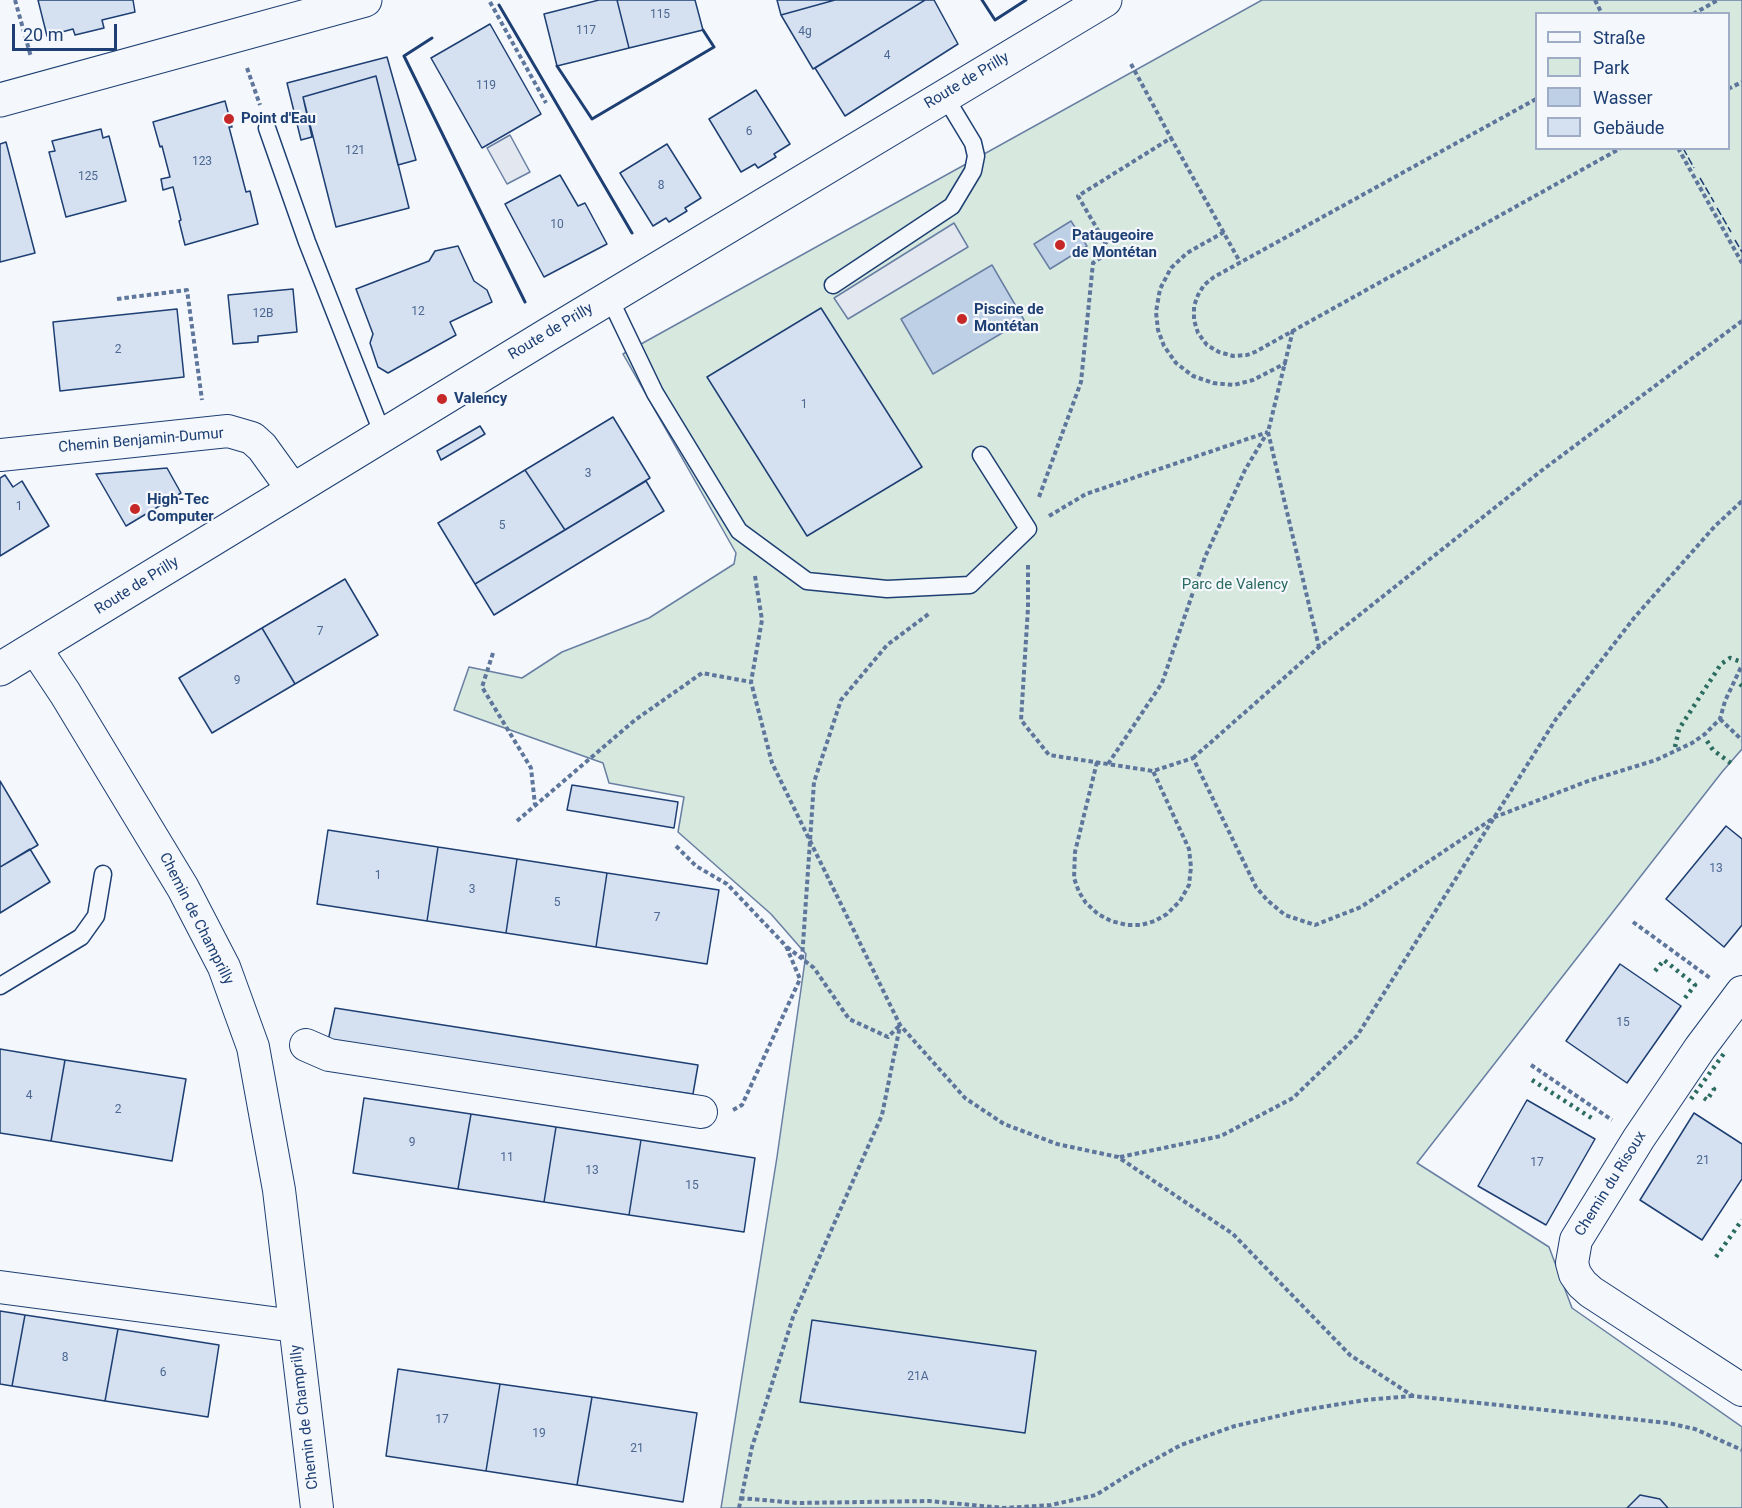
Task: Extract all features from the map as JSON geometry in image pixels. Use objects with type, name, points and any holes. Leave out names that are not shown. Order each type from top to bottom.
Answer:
[{"type":"main road","points":[[0,100],[365,0]]},
{"type":"main road","name":"Route de Prilly","points":[[0,669],[609,297],[1105,0]]},
{"type":"street","name":"Chemin Benjamin-Dumur","points":[[0,455],[228,431],[252,438],[262,447],[293,489]]},
{"type":"street","name":"Chemin de Champrilly","points":[[35,648],[156,841],[224,967],[256,1059],[279,1190],[317,1508]]},
{"type":"street","name":"Chemin du Risoux","points":[[1742,992],[1700,1048],[1639,1138],[1576,1240],[1572,1263],[1575,1274],[1591,1292],[1742,1390]]},
{"type":"street","points":[[306,1045],[329,1054],[701,1112]]},
{"type":"street","name":"Chemin de Champrilly","points":[[0,1287],[295,1326]]},
{"type":"lane","points":[[833,285],[952,206],[973,171],[976,156],[973,142],[944,95]]},
{"type":"lane","points":[[267,128],[307,242],[383,435]]},
{"type":"lane","points":[[609,297],[655,393],[739,531],[807,581],[887,589],[970,585],[1028,529],[981,455]]},
{"type":"lane","points":[[0,986],[81,937],[96,916],[103,874]]},
{"type":"path","points":[[15,0],[31,58]]},
{"type":"path","points":[[1697,12],[1718,0]]},
{"type":"path","points":[[490,2],[546,103]]},
{"type":"path","points":[[1131,64],[1240,262]]},
{"type":"path","points":[[248,68],[255,89]]},
{"type":"path","points":[[1535,100],[1214,277],[1204,285],[1194,306],[1194,320],[1198,333],[1207,345],[1219,352],[1233,356],[1247,355],[1617,150]]},
{"type":"path","points":[[1171,138],[1078,196],[1110,251],[1093,263],[1081,382],[1028,529],[1028,608],[1021,720],[1049,755],[1153,771],[1193,758],[1319,647],[1541,471],[1742,321]]},
{"type":"path","points":[[1679,150],[1742,263]]},
{"type":"path","points":[[1224,232],[1187,254],[1171,268],[1160,289],[1156,312],[1158,330],[1164,346],[1176,363],[1193,376],[1213,383],[1234,385],[1253,380],[1286,363]]},
{"type":"path","points":[[117,298],[187,290],[203,410]]},
{"type":"path","points":[[1108,764],[1162,683],[1205,557],[1245,470],[1268,432],[1294,329]]},
{"type":"path","points":[[1028,529],[1086,494],[1268,432]]},
{"type":"path","points":[[1268,432],[1319,647]]},
{"type":"path","points":[[1118,1157],[1221,1136],[1293,1098],[1357,1036],[1556,718],[1627,628],[1715,526],[1742,501]]},
{"type":"path","points":[[739,531],[754,563],[762,620],[751,682],[772,763],[900,1025],[965,1098],[1004,1124],[1057,1144],[1118,1157],[1233,1234],[1350,1355],[1413,1396]]},
{"type":"path","points":[[802,959],[814,782],[841,700],[887,645],[970,585]]},
{"type":"path","points":[[493,653],[482,687],[531,768],[535,806]]},
{"type":"path","points":[[1193,758],[1256,887],[1285,915],[1315,925],[1361,907],[1495,817],[1588,781],[1676,753],[1705,734],[1720,719],[1725,701],[1742,665]]},
{"type":"path","points":[[517,820],[635,720],[702,673],[751,682]]},
{"type":"path","points":[[1720,719],[1742,740]]},
{"type":"path","points":[[1097,762],[1075,852],[1074,878],[1086,903],[1098,914],[1127,925],[1142,925],[1167,914],[1180,901],[1189,885],[1191,867],[1189,849],[1153,771]]},
{"type":"path","points":[[676,846],[696,866],[727,884],[786,946],[814,968],[849,1019],[888,1036],[900,1025]]},
{"type":"path","points":[[1633,922],[1712,980]]},
{"type":"path","points":[[701,1112],[724,1115],[742,1105],[800,980],[786,946]]},
{"type":"path","points":[[739,1508],[752,1447],[793,1317],[882,1115],[900,1025]]},
{"type":"path","points":[[1531,1065],[1608,1118]]},
{"type":"path","points":[[740,1498],[798,1503],[929,1502],[1004,1508],[1051,1505],[1096,1495],[1181,1445],[1235,1426],[1304,1410],[1365,1400],[1413,1396],[1668,1423],[1695,1429],[1742,1450]]},
{"type":"green space","name":"Parc de Valency","points":[[1262,0],[1742,0],[1742,749],[1417,1163],[1549,1247],[1572,1308],[1742,1427],[1742,1508],[721,1508],[777,1157],[806,954],[771,914],[678,832],[684,797],[609,783],[603,763],[454,710],[469,667],[522,678],[562,652],[649,618],[734,564],[736,553],[623,354]]},
{"type":"shaded area","points":[[510,135],[530,172],[507,184],[487,148]]},
{"type":"shaded area","points":[[954,223],[968,247],[848,319],[834,298]]},
{"type":"water","name":"Pataugeoire de Montétan","points":[[1071,221],[1087,246],[1050,269],[1034,244]]},
{"type":"water","name":"Piscine de Montétan","points":[[992,265],[1024,320],[933,374],[901,319]]},
{"type":"building","points":[[38,0],[133,0],[135,12],[102,20],[104,28],[75,35],[73,29],[47,36]]},
{"type":"building","points":[[599,0],[617,0],[629,48],[557,66],[544,14]]},
{"type":"building","points":[[617,0],[695,0],[703,30],[629,48]]},
{"type":"building","points":[[777,0],[835,0],[781,15]]},
{"type":"building","points":[[835,0],[925,0],[813,69],[781,15]]},
{"type":"building","points":[[925,0],[934,0],[958,44],[845,116],[815,68]]},
{"type":"building","points":[[490,24],[541,114],[482,148],[431,58]]},
{"type":"building","points":[[387,57],[416,160],[398,165],[376,76],[303,97],[312,137],[301,140],[287,83]]},
{"type":"building","points":[[376,76],[409,208],[336,227],[303,97]]},
{"type":"building","points":[[756,90],[790,144],[774,154],[776,157],[758,168],[755,164],[741,172],[709,119]]},
{"type":"building","points":[[225,101],[232,127],[229,127],[246,192],[250,191],[258,224],[185,245],[173,187],[163,190],[161,179],[170,177],[153,122]]},
{"type":"building","points":[[101,129],[103,138],[109,136],[126,201],[66,217],[49,152],[55,151],[52,141]]},
{"type":"building","points":[[6,142],[35,253],[0,262],[0,144]]},
{"type":"building","points":[[667,144],[701,198],[685,208],[687,211],[669,222],[666,218],[653,226],[620,173]]},
{"type":"building","points":[[560,175],[578,206],[585,203],[607,244],[544,277],[505,204]]},
{"type":"building","points":[[458,246],[474,281],[487,290],[492,302],[450,322],[456,335],[388,373],[378,367],[370,343],[373,334],[356,289],[429,261],[435,251]]},
{"type":"building","points":[[293,289],[297,332],[258,336],[258,342],[233,344],[228,295]]},
{"type":"building","points":[[821,308],[922,467],[807,536],[707,377]]},
{"type":"building","points":[[177,309],[184,377],[60,391],[53,322]]},
{"type":"building","points":[[613,417],[650,478],[565,530],[525,470]]},
{"type":"building","points":[[480,426],[485,434],[441,460],[437,451]]},
{"type":"building","name":"High-Tec Computer","points":[[167,468],[181,493],[126,526],[96,474]]},
{"type":"building","points":[[525,470],[565,530],[475,584],[438,523]]},
{"type":"building","points":[[5,475],[13,487],[22,481],[49,526],[0,556],[0,478]]},
{"type":"building","points":[[646,481],[664,511],[494,615],[475,584]]},
{"type":"building","points":[[345,579],[378,635],[295,684],[262,628]]},
{"type":"building","points":[[262,628],[295,684],[212,733],[179,678]]},
{"type":"building","points":[[0,781],[38,845],[0,867]]},
{"type":"building","points":[[572,785],[678,802],[674,828],[567,810]]},
{"type":"building","points":[[1726,826],[1742,839],[1742,925],[1724,947],[1666,899]]},
{"type":"building","points":[[328,830],[438,847],[427,921],[317,904]]},
{"type":"building","points":[[438,847],[517,859],[506,933],[427,921]]},
{"type":"building","points":[[30,849],[50,882],[0,913],[0,867]]},
{"type":"building","points":[[517,859],[607,873],[596,947],[506,933]]},
{"type":"building","points":[[607,873],[719,890],[707,964],[596,947]]},
{"type":"building","points":[[1620,964],[1681,1006],[1627,1083],[1566,1041]]},
{"type":"building","points":[[335,1008],[698,1065],[693,1094],[328,1041]]},
{"type":"building","points":[[0,1049],[65,1060],[51,1141],[0,1133]]},
{"type":"building","points":[[65,1060],[186,1079],[172,1161],[51,1141]]},
{"type":"building","points":[[364,1098],[471,1114],[458,1189],[353,1173]]},
{"type":"building","points":[[1527,1100],[1595,1139],[1546,1225],[1478,1186]]},
{"type":"building","points":[[1694,1113],[1742,1144],[1742,1179],[1702,1240],[1640,1200]]},
{"type":"building","points":[[471,1114],[556,1127],[544,1202],[458,1189]]},
{"type":"building","points":[[556,1127],[641,1140],[629,1215],[544,1202]]},
{"type":"building","points":[[641,1140],[755,1158],[744,1232],[629,1215]]},
{"type":"building","points":[[0,1311],[25,1315],[12,1386],[0,1384]]},
{"type":"building","points":[[25,1315],[118,1329],[105,1401],[12,1386]]},
{"type":"building","points":[[812,1320],[1036,1351],[1025,1433],[800,1402]]},
{"type":"building","points":[[118,1329],[219,1345],[208,1417],[105,1401]]},
{"type":"building","points":[[398,1369],[500,1384],[486,1471],[386,1456]]},
{"type":"building","points":[[500,1384],[592,1397],[577,1485],[486,1471]]},
{"type":"building","points":[[592,1397],[697,1413],[683,1502],[577,1485]]},
{"type":"building","points":[[1640,1495],[1660,1499],[1668,1508],[1627,1508]]},
{"type":"hedge","points":[[1675,747],[1679,729],[1721,664],[1730,658],[1739,661]]},
{"type":"hedge","points":[[1707,741],[1713,750],[1732,764]]},
{"type":"hedge","points":[[1655,971],[1664,960],[1695,985],[1685,998]]},
{"type":"hedge","points":[[1691,1099],[1725,1052]]},
{"type":"hedge","points":[[1532,1080],[1593,1119]]},
{"type":"hedge","points":[[1704,1098],[1707,1100],[1714,1089],[1711,1087]]},
{"type":"hedge","points":[[1716,1257],[1742,1220]]},
{"type":"fence","points":[[1684,150],[1694,168]]},
{"type":"fence","points":[[1700,178],[1714,202]]},
{"type":"fence","points":[[1717,208],[1731,232]]},
{"type":"fence","points":[[1735,240],[1742,252]]},
{"type":"wall","points":[[982,0],[995,20],[1026,0]]},
{"type":"wall","points":[[499,5],[632,233]]},
{"type":"wall","points":[[557,66],[592,119],[714,47],[703,30]]},
{"type":"wall","points":[[432,38],[404,56],[525,302]]},
{"type":"place","name":"Point d'Eau","points":[[229,119]]},
{"type":"place","name":"Pataugeoire de Montétan","points":[[1060,245]]},
{"type":"place","name":"Piscine de Montétan","points":[[962,319]]},
{"type":"place","name":"Valency","points":[[442,399]]},
{"type":"place","name":"High-Tec Computer","points":[[135,509]]}]
